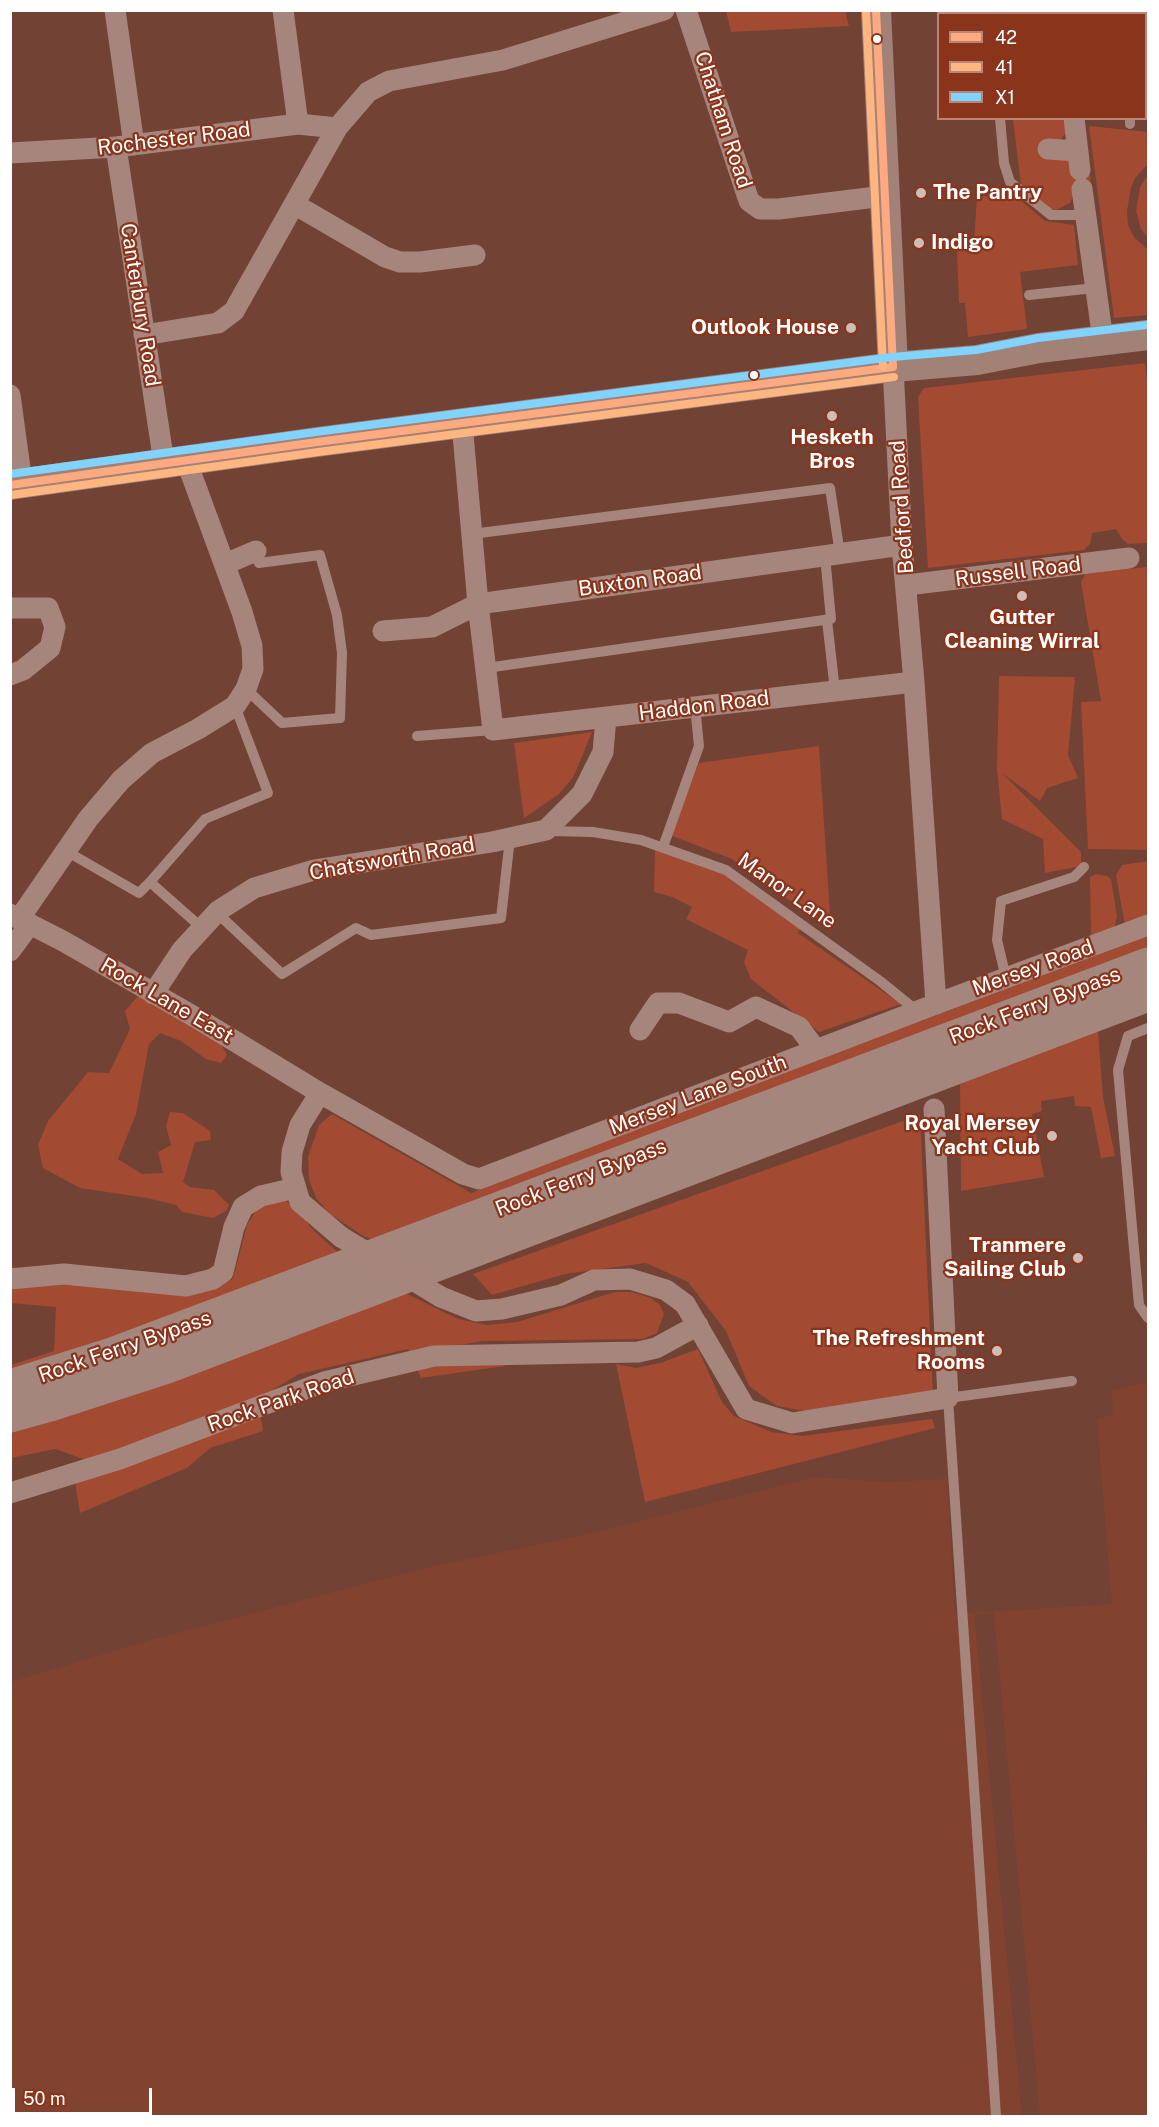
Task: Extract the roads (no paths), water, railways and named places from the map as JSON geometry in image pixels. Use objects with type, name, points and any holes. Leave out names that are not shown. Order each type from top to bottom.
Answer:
[{"type":"highway","name":"Rock Ferry Bypass","points":[[10,1386],[112,1354],[266,1297],[1149,964]]},
{"type":"highway","name":"Rock Ferry Bypass","points":[[10,1416],[167,1367],[1149,995]]},
{"type":"main road","name":"Bedford Road","points":[[876,10],[893,367]]},
{"type":"main road","points":[[16,484],[893,367],[977,360],[1040,348],[1149,335]]},
{"type":"street","name":"Canterbury Road","points":[[115,10],[125,146],[144,335],[175,462],[225,564],[252,646],[253,669],[241,698]]},
{"type":"street","points":[[284,10],[298,124]]},
{"type":"street","points":[[144,335],[218,323],[234,310],[337,128],[368,92],[389,81],[504,60],[664,10]]},
{"type":"street","name":"Chatham Road","points":[[686,10],[749,201],[760,209],[779,209],[884,196]]},
{"type":"street","points":[[1074,120],[1084,214],[1103,340]]},
{"type":"street","name":"Rochester Road","points":[[10,153],[125,146],[298,124],[337,128]]},
{"type":"street","points":[[1048,149],[1080,170]]},
{"type":"street","points":[[294,204],[385,257],[400,262],[420,262],[475,255]]},
{"type":"street","name":"Bedford Road","points":[[893,367],[902,545],[914,682],[927,1007]]},
{"type":"street","points":[[10,395],[16,484]]},
{"type":"street","points":[[462,423],[478,604],[493,730]]},
{"type":"street","name":"Buxton Road","points":[[383,631],[432,627],[478,604],[902,545]]},
{"type":"street","points":[[225,564],[256,551]]},
{"type":"street","name":"Russell Road","points":[[907,585],[1129,558]]},
{"type":"street","points":[[10,608],[48,608],[55,627],[50,648],[23,670],[10,675]]},
{"type":"street","name":"Haddon Road","points":[[493,730],[914,682]]},
{"type":"street","points":[[10,951],[20,919],[88,819],[121,780],[152,753],[198,729],[241,698]]},
{"type":"street","points":[[546,831],[582,794],[603,752],[606,718]]},
{"type":"street","name":"Chatsworth Road","points":[[153,994],[182,950],[216,912],[254,888],[314,870],[546,831]]},
{"type":"street","name":"Rock Lane East","points":[[20,919],[63,941],[200,1020],[320,1093],[463,1174],[479,1179]]},
{"type":"street","name":"Mersey Road","points":[[927,1007],[1149,925]]},
{"type":"street","points":[[640,1030],[658,1003],[679,1003],[729,1022],[756,1007],[799,1027],[816,1050]]},
{"type":"street","name":"Mersey Lane South","points":[[479,1179],[927,1007]]},
{"type":"street","points":[[320,1093],[300,1125],[292,1152],[291,1172],[300,1202],[341,1237],[441,1297],[476,1311],[502,1309],[561,1294],[594,1280],[630,1279],[666,1290],[685,1304],[746,1409],[792,1423],[948,1398],[934,1109]]},
{"type":"street","points":[[10,1279],[64,1274],[186,1286],[213,1279],[223,1272],[234,1227],[243,1207],[261,1196],[295,1188]]},
{"type":"street","name":"Rock Park Road","points":[[10,1493],[120,1459],[335,1379],[434,1356],[638,1352],[656,1348],[698,1325]]},
{"type":"lane","points":[[1000,120],[1004,163],[1010,182],[1051,216],[1084,214]]},
{"type":"lane","points":[[1029,295],[1095,288]]},
{"type":"lane","points":[[472,534],[831,488],[833,555],[831,619],[486,668]]},
{"type":"lane","points":[[241,698],[282,723],[340,718],[342,653],[339,625],[320,555],[259,563],[256,551]]},
{"type":"lane","points":[[827,620],[834,692]]},
{"type":"lane","points":[[66,850],[139,893],[205,819],[268,793],[241,698]]},
{"type":"lane","points":[[663,847],[699,746],[695,706]]},
{"type":"lane","points":[[417,736],[493,730]]},
{"type":"lane","name":"Manor Lane","points":[[546,831],[593,832],[641,840],[726,870],[880,981],[927,1007]]},
{"type":"lane","points":[[216,912],[282,974],[357,928],[371,935],[501,918],[510,838]]},
{"type":"lane","points":[[1006,978],[997,940],[1001,901],[1074,877],[1084,867]]},
{"type":"lane","points":[[150,882],[201,928]]},
{"type":"lane","points":[[1149,1028],[1128,1036],[1118,1070],[1139,1305],[1149,1318]]},
{"type":"lane","points":[[996,2116],[948,1398],[1072,1380]]},
{"type":"place","name":"The Pantry","points":[[921,193]]},
{"type":"place","name":"Indigo","points":[[919,243]]},
{"type":"place","name":"Outlook House","points":[[851,328]]},
{"type":"place","name":"Hesketh Bros","points":[[832,416]]},
{"type":"place","name":"Gutter Cleaning Wirral","points":[[1022,596]]},
{"type":"place","name":"Royal Mersey Yacht Club","points":[[1052,1136]]},
{"type":"place","name":"Tranmere Sailing Club","points":[[1078,1258]]},
{"type":"place","name":"The Refreshment Rooms","points":[[997,1351]]}]
